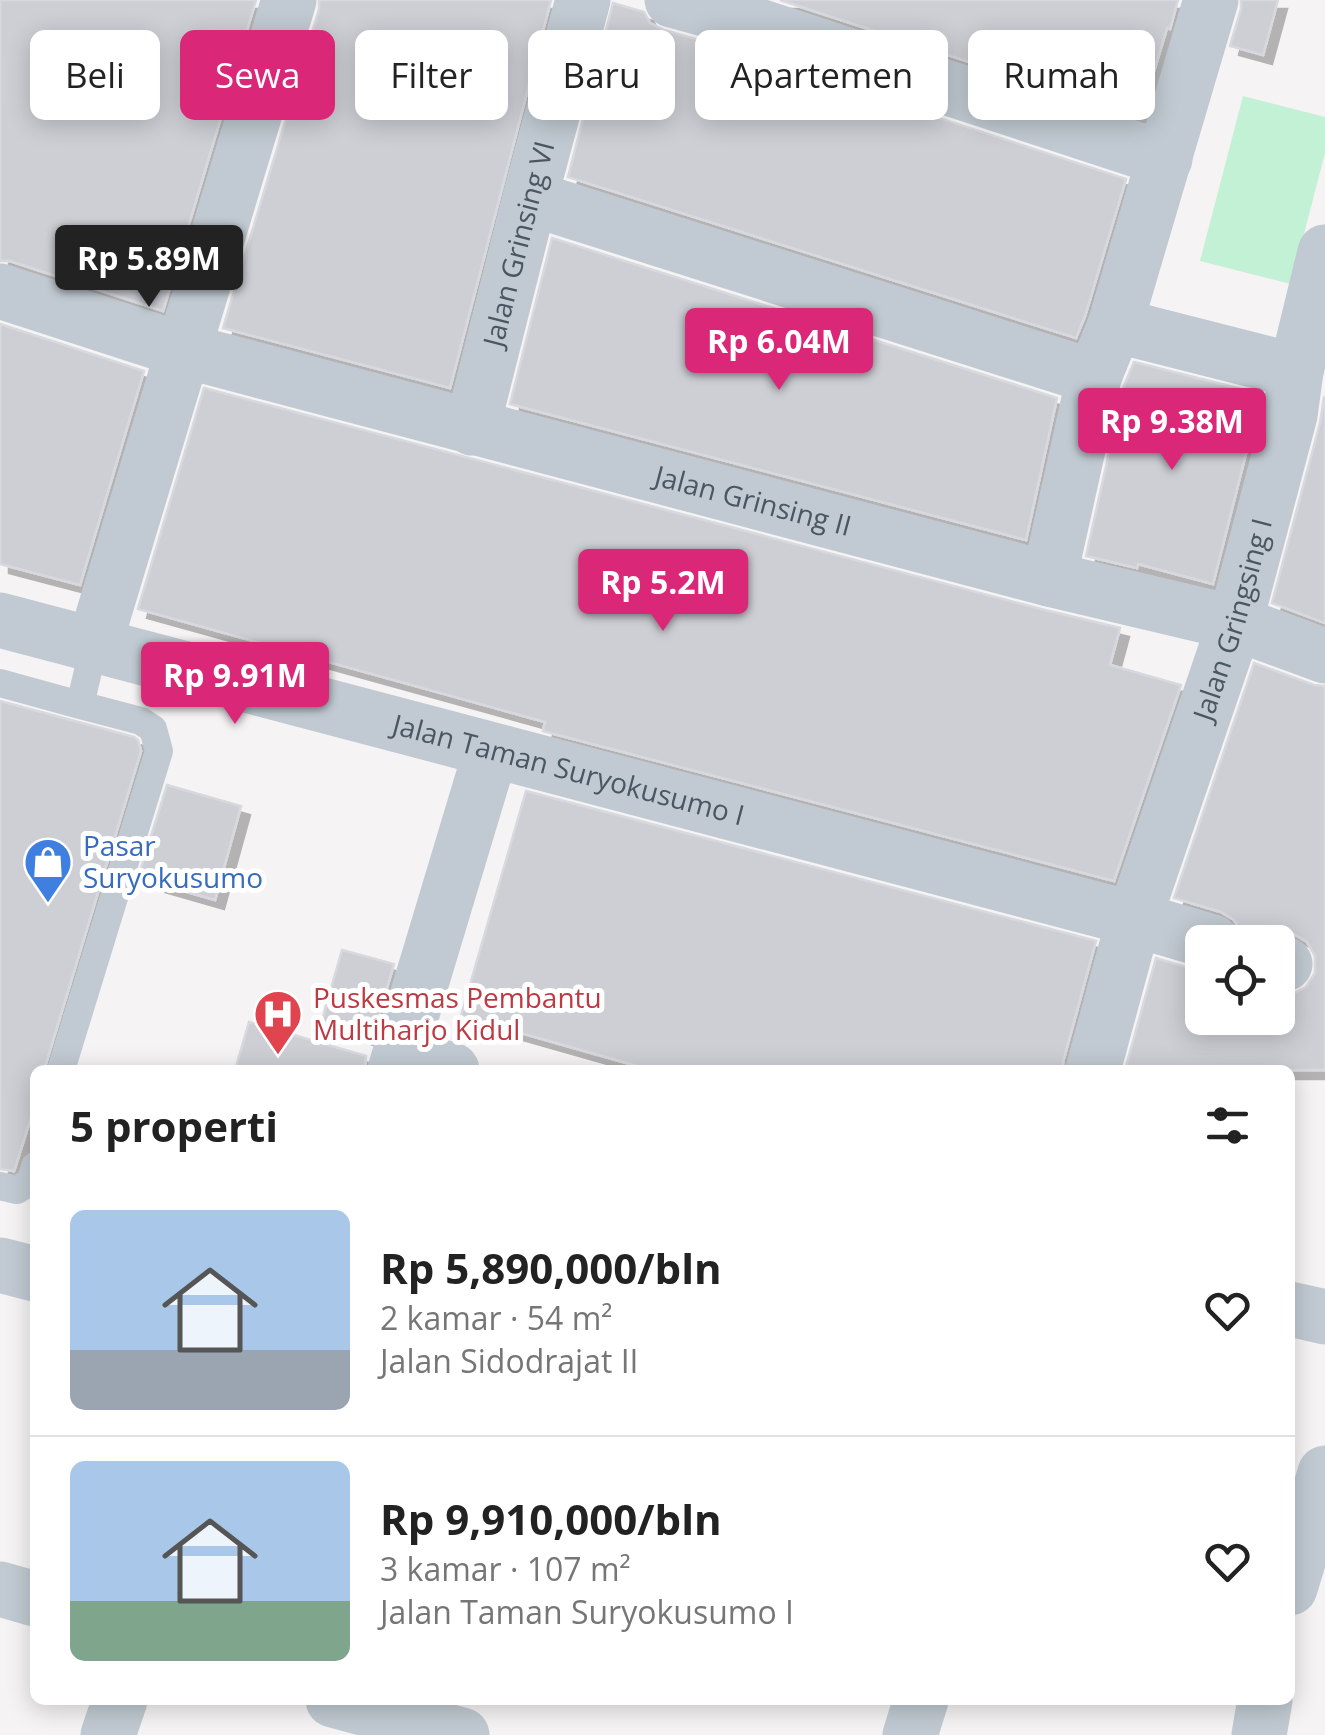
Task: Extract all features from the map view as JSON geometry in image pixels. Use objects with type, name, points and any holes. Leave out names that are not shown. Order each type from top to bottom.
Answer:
[{"type":"street","points":[[94,646],[289,0]]},
{"type":"street","name":"Jalan Grinsing VI","points":[[472,428],[583,0]]},
{"type":"street","points":[[1049,579],[1094,377],[1116,325],[1211,0]]},
{"type":"street","points":[[705,4],[1165,158]]},
{"type":"street","points":[[530,198],[1094,377]]},
{"type":"street","name":"Jalan Gringsing I","points":[[1094,1065],[1134,920],[1235,623],[1304,403],[1325,252]]},
{"type":"street","name":"Jalan Grinsing II","points":[[0,292],[182,350],[472,428],[1049,579],[1235,623],[1325,656]]},
{"type":"street","points":[[1116,325],[1304,403]]},
{"type":"street","name":"Jalan Taman Suryokusumo I","points":[[0,620],[1185,934]]},
{"type":"street","points":[[398,1062],[492,751]]},
{"type":"street","points":[[0,1265],[30,1273]]},
{"type":"street","points":[[1295,1310],[1325,1316]]},
{"type":"street","points":[[1295,1572],[1325,1473]]},
{"type":"street","points":[[0,1589],[30,1598]]},
{"type":"street","points":[[108,1735],[118,1705]]},
{"type":"street","points":[[351,1705],[462,1735]]},
{"type":"street","points":[[910,1735],[919,1705]]},
{"type":"street","points":[[1258,1735],[1264,1705]]},
{"type":"lane","points":[[80,706],[94,646]]},
{"type":"lane","points":[[0,683],[140,721],[153,729],[159,751],[63,1065]]},
{"type":"lane","points":[[0,1186],[17,1190],[30,1182]]},
{"type":"green space","points":[[1243,96],[1325,117],[1325,153],[1291,284],[1200,261]]},
{"type":"building","points":[[0,0],[256,0],[247,30],[180,30],[180,120],[220,120],[163,311],[0,261]]},
{"type":"building","points":[[319,0],[551,0],[543,30],[528,30],[528,88],[450,388],[223,328],[286,120],[335,120],[335,30],[313,30]]},
{"type":"building","points":[[780,0],[1178,0],[1155,68],[1155,30],[968,30],[968,62],[948,55],[948,30],[872,30]]},
{"type":"building","points":[[1241,0],[1278,0],[1263,55],[1230,46]]},
{"type":"building","points":[[613,3],[644,12],[650,23],[664,30],[606,30]]},
{"type":"building","points":[[675,33],[695,39],[695,120],[946,120],[1126,179],[1076,338],[568,177],[583,120],[675,120]]},
{"type":"building","points":[[552,238],[1057,398],[1026,540],[510,404]]},
{"type":"building","points":[[0,324],[144,371],[80,585],[0,564]]},
{"type":"building","points":[[1134,362],[1261,394],[1213,584],[1138,564],[1137,568],[1086,556],[1124,386]]},
{"type":"building","points":[[204,388],[1120,628],[1110,665],[1181,685],[1114,881],[543,731],[545,722],[138,609]]},
{"type":"building","points":[[1325,399],[1325,623],[1272,603]]},
{"type":"building","points":[[1254,663],[1325,686],[1325,1070],[1295,1070],[1295,1065],[1126,1065],[1156,958],[1185,967],[1185,1035],[1295,1035],[1295,992],[1306,987],[1315,973],[1315,956],[1307,942],[1295,935],[1295,925],[1237,925],[1221,912],[1174,898]]},
{"type":"building","name":"Pasar Suryokusumo","points":[[0,701],[134,737],[141,751],[46,1065],[30,1065],[30,1121],[14,1171],[0,1169]]},
{"type":"building","points":[[167,785],[241,806],[215,900],[138,878]]},
{"type":"building","points":[[526,791],[1096,941],[1063,1065],[633,1065],[461,1016]]},
{"type":"building","points":[[342,950],[394,964],[372,1038],[321,1024]]},
{"type":"building","name":"Puskesmas Pembantu Multiharjo Kidul","points":[[249,1022],[366,1056],[365,1065],[236,1065]]},
{"type":"place","name":"Pasar Suryokusumo","points":[[48,904]]},
{"type":"place","name":"Puskesmas Pembantu Multiharjo Kidul","points":[[278,1056]]}]
